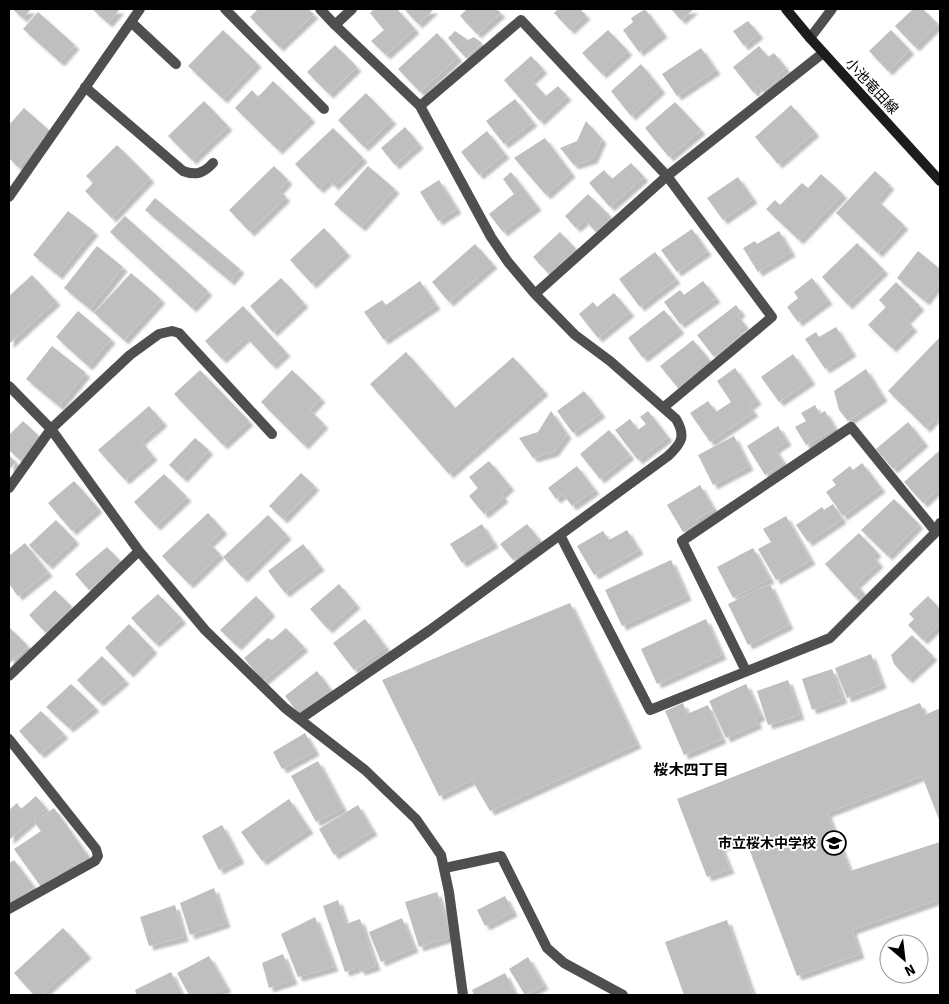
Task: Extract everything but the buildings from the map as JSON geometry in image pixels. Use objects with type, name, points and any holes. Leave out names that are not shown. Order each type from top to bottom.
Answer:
[{"type":"main road","name":"小池竜田線","points":[[786,9],[810,38],[940,180]]},
{"type":"street","points":[[9,197],[140,9]]},
{"type":"street","points":[[225,9],[324,109]]},
{"type":"street","points":[[300,719],[430,630],[668,456],[678,445],[682,435],[676,419],[664,407],[610,361],[575,335],[535,294],[491,238],[420,106],[320,9]]},
{"type":"street","points":[[335,25],[352,9]]},
{"type":"street","points":[[810,38],[832,9]]},
{"type":"street","points":[[420,106],[521,20],[668,176],[772,317],[664,407]]},
{"type":"street","points":[[130,22],[176,64]]},
{"type":"street","points":[[535,294],[668,176],[823,52]]},
{"type":"street","points":[[85,88],[182,171],[197,174],[204,172],[213,163]]},
{"type":"street","points":[[9,488],[51,429],[130,355],[159,334],[172,331],[179,333],[272,434]]},
{"type":"street","points":[[9,386],[51,429],[139,551],[205,630],[285,708],[365,770],[416,819],[441,855],[445,868],[463,995]]},
{"type":"street","points":[[560,535],[650,710],[830,638],[938,528],[852,427],[682,541],[746,671]]},
{"type":"street","points":[[9,676],[139,551]]},
{"type":"street","points":[[9,739],[96,849],[98,856],[95,861],[9,909]]},
{"type":"street","points":[[445,868],[501,856],[547,948],[564,963],[622,995]]},
{"type":"place","name":"市立桜木中学校","points":[[834,843]]},
{"type":"district","name":"桜木四丁目","points":[[691,770]]}]
